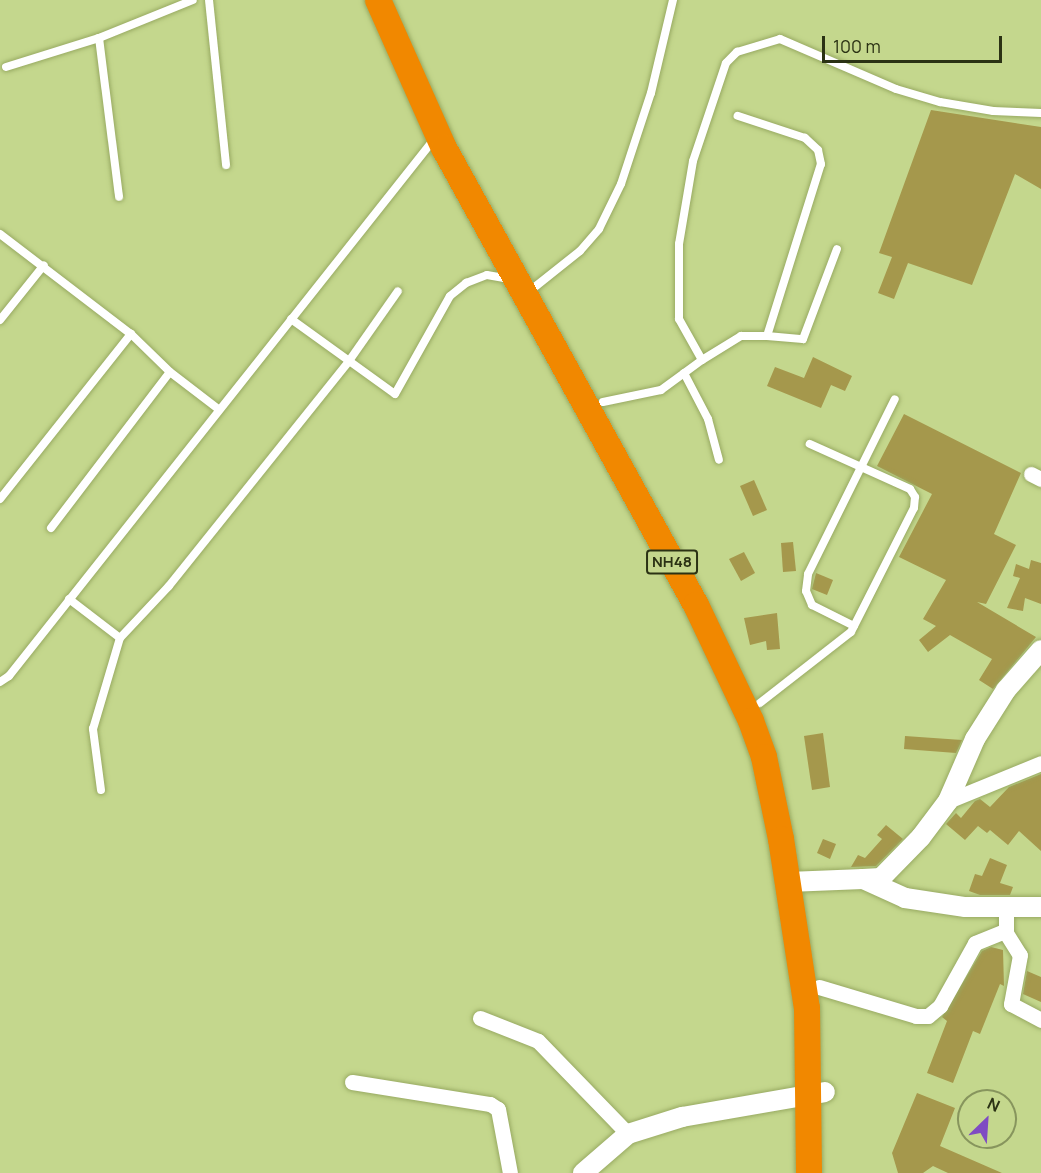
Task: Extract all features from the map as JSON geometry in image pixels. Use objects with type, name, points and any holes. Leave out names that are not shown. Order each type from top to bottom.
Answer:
[{"type":"highway","name":"NH48","points":[[378,0],[444,131],[527,283],[730,670],[764,758],[795,880]]},
{"type":"highway","name":"NH48","points":[[393,0],[444,131]]},
{"type":"highway","name":"NH48","points":[[527,283],[603,402],[743,664],[778,754],[805,946],[807,1008],[818,1092],[823,1173]]},
{"type":"highway","name":"NH48","points":[[805,946],[819,987],[818,1092],[809,1173]]},
{"type":"street","points":[[795,880],[881,878],[921,837],[948,801],[975,739],[1006,690],[1041,650]]},
{"type":"street","points":[[948,801],[1041,764]]},
{"type":"street","points":[[863,879],[905,898],[965,907],[1041,907]]},
{"type":"street","points":[[1006,907],[1005,931],[1020,955],[1011,1004],[1041,1020]]},
{"type":"street","points":[[819,987],[916,1016],[928,1016],[940,1006],[975,943],[1005,931]]},
{"type":"street","points":[[480,1017],[538,1041],[628,1134]]},
{"type":"street","points":[[352,1083],[490,1104],[498,1109],[510,1173]]},
{"type":"street","points":[[583,1173],[628,1134],[682,1117],[761,1105],[818,1092]]},
{"type":"lane","points":[[6,67],[99,38],[193,0]]},
{"type":"lane","points":[[209,0],[226,165]]},
{"type":"lane","points":[[291,319],[395,394],[450,296],[466,283],[487,275],[527,283],[580,250],[599,229],[621,184],[651,93],[673,0]]},
{"type":"lane","points":[[99,38],[119,197]]},
{"type":"lane","points":[[702,360],[679,319],[679,244],[693,161],[726,63],[737,52],[780,39],[896,89],[940,102],[993,111],[1041,113]]},
{"type":"lane","points":[[738,116],[805,138],[818,150],[821,164],[767,336]]},
{"type":"lane","points":[[0,682],[9,676],[217,408],[444,131]]},
{"type":"lane","points":[[0,234],[45,265],[130,334],[170,372],[217,408]]},
{"type":"lane","points":[[603,402],[661,390],[702,360],[741,336],[803,339],[837,249]]},
{"type":"lane","points":[[0,320],[45,265]]},
{"type":"lane","points":[[101,790],[93,729],[120,638],[169,586],[349,361],[398,291]]},
{"type":"lane","points":[[0,499],[130,334]]},
{"type":"lane","points":[[51,528],[170,372]]},
{"type":"lane","points":[[684,373],[708,419],[719,460]]},
{"type":"lane","points":[[854,626],[812,605],[807,591],[815,555],[895,399]]},
{"type":"lane","points":[[759,703],[831,651],[854,626],[914,508],[915,497],[910,489],[810,444]]},
{"type":"lane","points":[[69,599],[120,638]]},
{"type":"building","points":[[931,110],[1041,127],[1041,189],[1015,174],[972,285],[908,263],[894,299],[878,293],[892,257],[879,253]]},
{"type":"building","points":[[813,357],[852,376],[845,391],[831,385],[821,408],[767,386],[775,367],[804,378]]},
{"type":"building","points":[[904,414],[1021,473],[994,534],[1016,545],[986,604],[977,602],[1036,637],[993,689],[979,680],[992,659],[950,635],[928,652],[919,640],[936,626],[923,619],[946,580],[899,557],[932,494],[877,466]]},
{"type":"building","points":[[754,480],[767,510],[753,516],[740,486]]},
{"type":"building","points":[[793,542],[796,571],[783,572],[781,543]]},
{"type":"building","points":[[744,552],[755,573],[741,581],[729,559]]},
{"type":"building","points":[[1031,560],[1041,563],[1041,604],[1025,598],[1023,611],[1007,608],[1020,578],[1013,576],[1016,564],[1029,569]]},
{"type":"building","points":[[816,573],[833,580],[827,595],[812,589]]},
{"type":"building","points":[[777,613],[780,649],[767,650],[766,641],[750,645],[744,618]]},
{"type":"building","points":[[823,733],[830,787],[812,790],[804,736]]},
{"type":"building","points":[[905,736],[962,740],[956,753],[904,749]]},
{"type":"building","points":[[1041,774],[1041,851],[1019,831],[1008,845],[990,830],[987,833],[978,826],[965,840],[946,824],[956,813],[961,818],[975,801],[980,799],[990,807],[1009,787]]},
{"type":"building","points":[[886,825],[903,839],[876,866],[851,867],[858,855],[865,858],[882,839],[877,835]]},
{"type":"building","points":[[823,839],[836,844],[830,859],[817,853]]},
{"type":"building","points":[[990,858],[1007,865],[1000,883],[1013,887],[1010,895],[980,895],[969,891],[975,874],[982,876]]},
{"type":"building","points":[[991,947],[1003,950],[1004,986],[1000,984],[980,1034],[973,1031],[953,1083],[927,1073],[947,1021],[942,1017],[982,951]]},
{"type":"building","points":[[1027,971],[1041,977],[1041,1002],[1023,994]]},
{"type":"building","points":[[917,1093],[955,1108],[940,1146],[1002,1173],[948,1173],[933,1166],[923,1173],[898,1173],[892,1153]]}]
